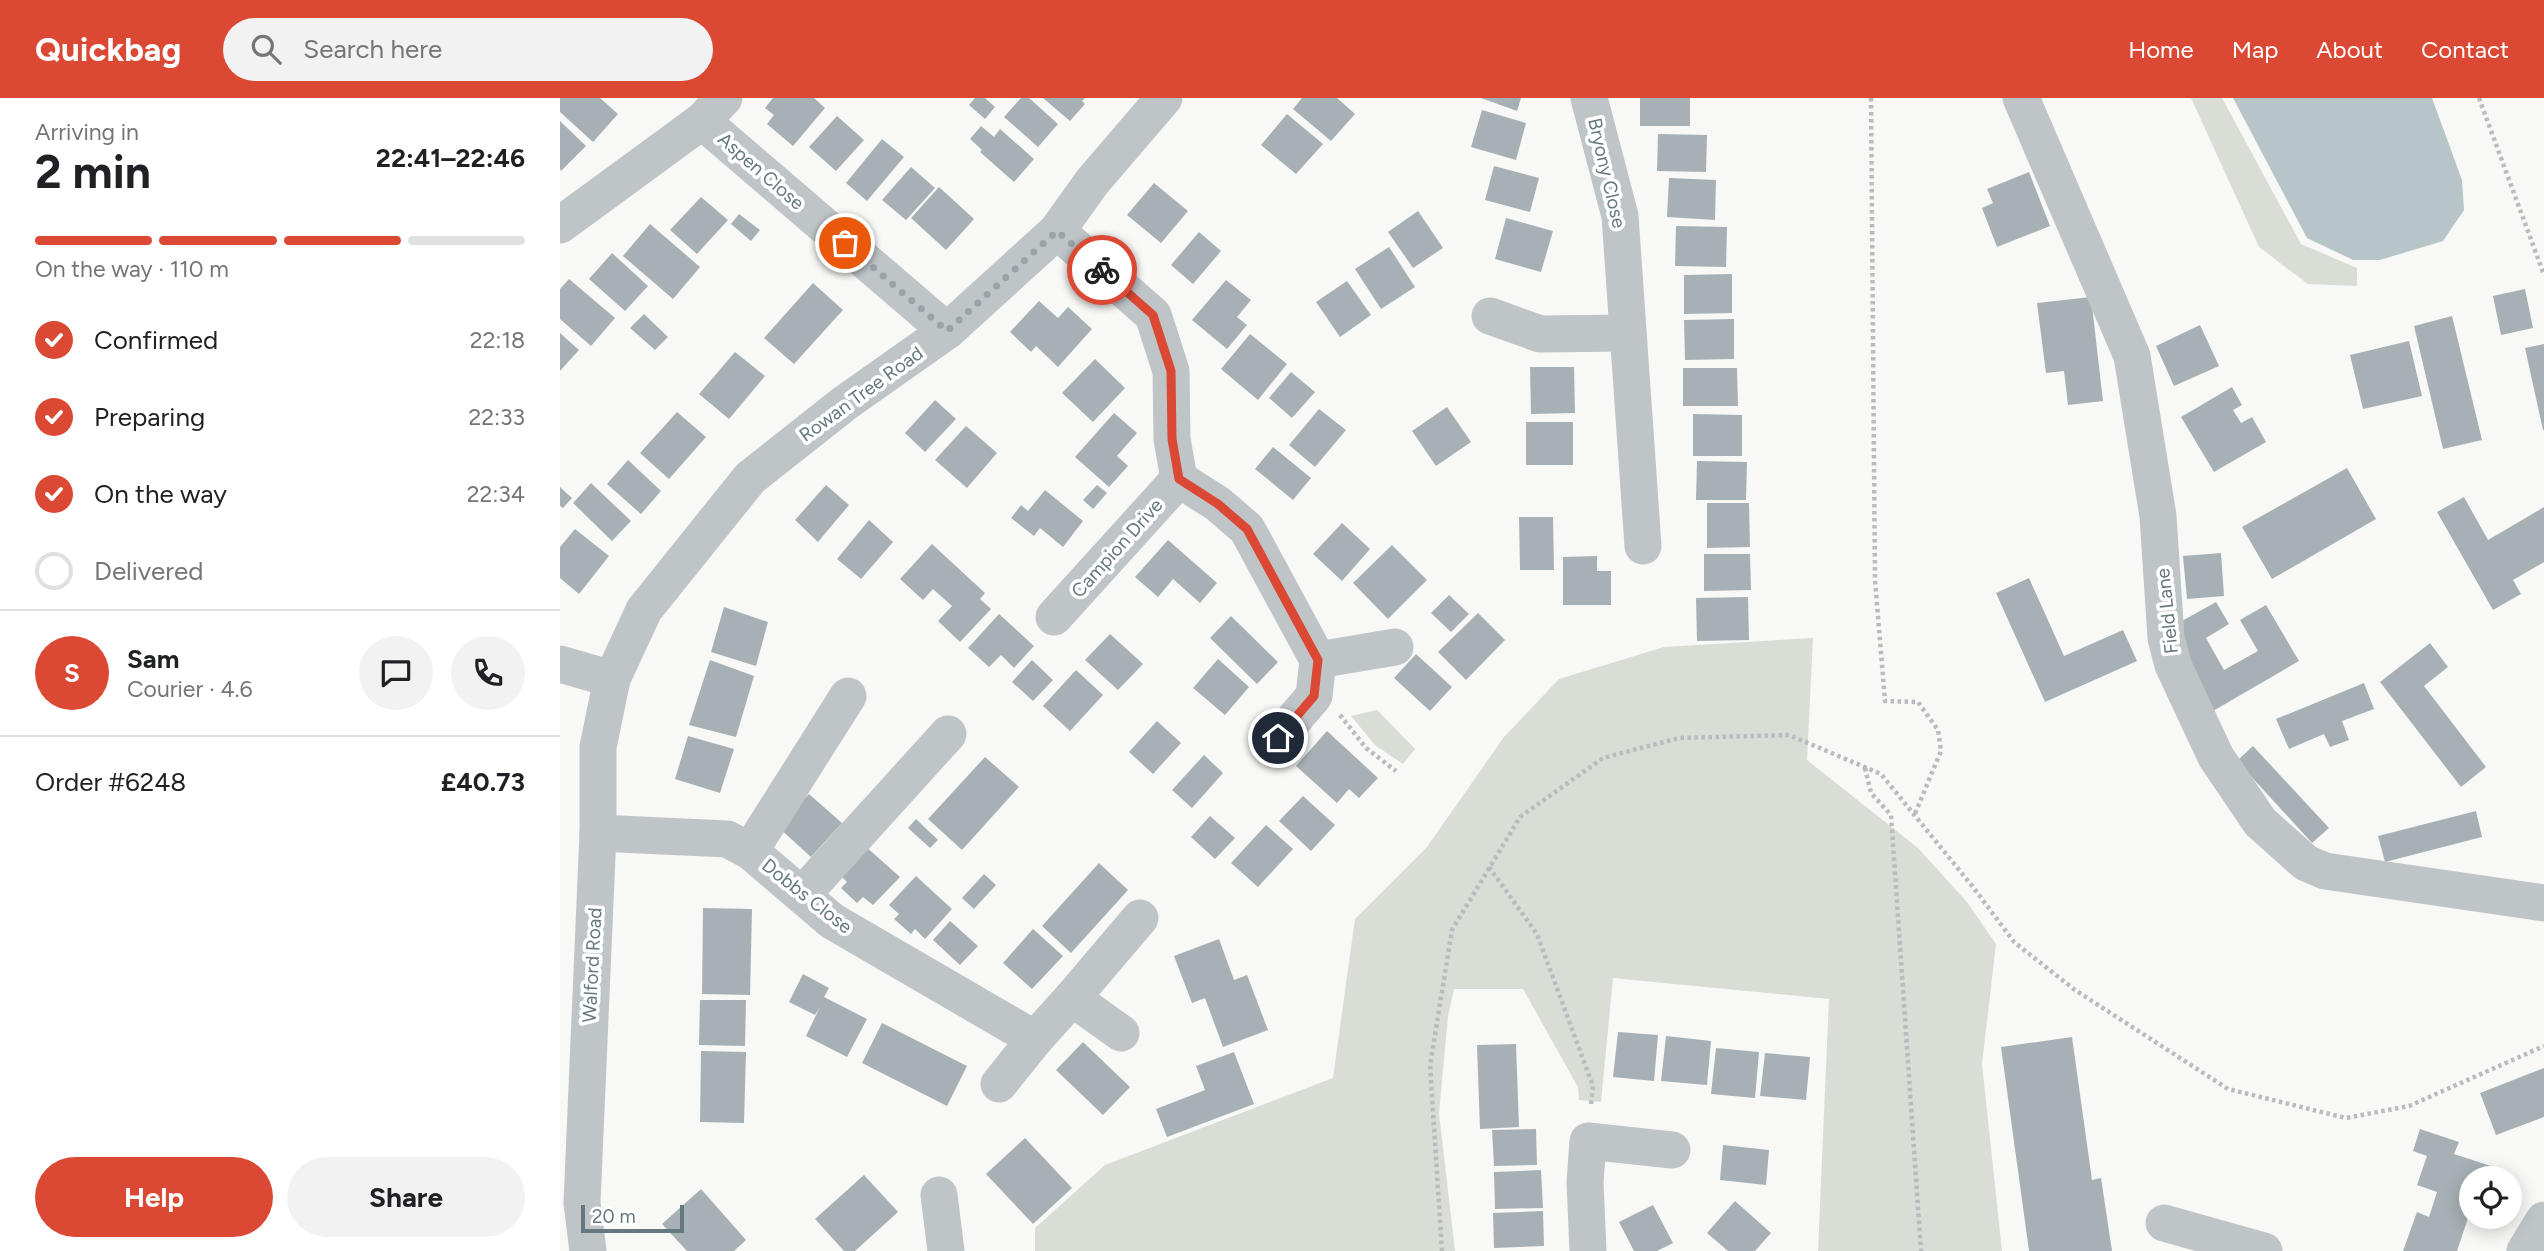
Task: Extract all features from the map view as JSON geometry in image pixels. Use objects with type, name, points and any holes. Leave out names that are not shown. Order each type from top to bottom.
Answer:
[{"type":"street","name":"Rowan Tree Road","points":[[612,679],[644,610],[750,478],[845,403],[947,331],[1057,231],[1092,182],[1164,98]]},
{"type":"street","name":"Bryony Close","points":[[1589,98],[1620,216],[1643,546]]},
{"type":"street","name":"Field Lane","points":[[2021,98],[2132,356],[2158,516],[2166,638],[2180,684],[2216,757],[2260,822],[2306,863],[2325,871],[2544,903]]},
{"type":"street","name":"Aspen Close","points":[[560,225],[713,109],[947,331]]},
{"type":"street","points":[[1057,231],[1153,315],[1171,371],[1172,439],[1179,479],[1218,504],[1247,529],[1318,660],[1314,696],[1278,738]]},
{"type":"street","points":[[1490,316],[1540,334],[1628,333]]},
{"type":"street","name":"Campion Drive","points":[[1054,617],[1179,479]]},
{"type":"street","points":[[1318,660],[1395,648]]},
{"type":"street","points":[[560,664],[612,679]]},
{"type":"street","name":"Walford Road","points":[[589,1251],[571,1203],[598,833],[598,747],[612,679]]},
{"type":"street","points":[[750,851],[848,696]]},
{"type":"street","points":[[802,895],[948,734]]},
{"type":"street","name":"Dobbs Close","points":[[598,833],[727,839],[750,851],[832,921],[1035,1039]]},
{"type":"street","points":[[999,1084],[1140,918]]},
{"type":"street","points":[[1072,998],[1121,1032]]},
{"type":"street","points":[[1588,1251],[1585,1182],[1588,1141],[1672,1150]]},
{"type":"street","points":[[939,1195],[946,1251]]},
{"type":"street","points":[[2525,1251],[2544,1220]]},
{"type":"street","points":[[2164,1223],[2264,1251]]},
{"type":"path","points":[[1871,98],[1875,580],[1885,701],[1918,702],[1938,730],[1941,751],[1914,817]]},
{"type":"path","points":[[2479,98],[2544,275]]},
{"type":"path","points":[[1314,696],[1345,719],[1366,748],[1396,771]]},
{"type":"path","points":[[1442,1251],[1430,1065],[1452,930],[1520,817],[1603,758],[1679,738],[1789,735],[1881,774],[2014,942],[2075,990],[2228,1089],[2346,1118],[2409,1106],[2544,1046]]},
{"type":"path","points":[[1865,768],[1871,793],[1891,815],[1922,1251]]},
{"type":"path","points":[[1489,867],[1537,934],[1593,1086],[1588,1141]]},
{"type":"shaded area","points":[[2191,98],[2222,98],[2301,244],[2357,268],[2357,286],[2308,284],[2259,247]]},
{"type":"shaded area","points":[[2233,98],[2432,98],[2462,180],[2464,210],[2443,241],[2380,260],[2353,260],[2307,238]]},
{"type":"shaded area","points":[[1813,638],[1807,760],[1918,848],[1967,902],[1996,944],[1982,1064],[2002,1251],[1818,1251],[1829,999],[1613,978],[1601,1102],[1579,1100],[1578,1087],[1523,989],[1454,989],[1448,1016],[1439,1113],[1455,1251],[1035,1251],[1035,1228],[1105,1165],[1333,1078],[1355,919],[1427,847],[1504,737],[1559,679],[1664,647]]},
{"type":"shaded area","points":[[1377,710],[1415,749],[1403,764],[1375,745],[1351,716]]},
{"type":"building","points":[[560,98],[600,98],[618,114],[593,142],[560,112]]},
{"type":"building","points":[[773,98],[814,98],[825,108],[793,146],[767,124],[774,115],[765,108]]},
{"type":"building","points":[[975,98],[985,98],[995,107],[985,119],[969,105]]},
{"type":"building","points":[[1021,98],[1029,98],[1058,124],[1038,147],[1004,117]]},
{"type":"building","points":[[1043,98],[1085,98],[1082,101],[1085,104],[1070,121]]},
{"type":"building","points":[[1302,98],[1337,98],[1355,114],[1331,141],[1293,109]]},
{"type":"building","points":[[1481,98],[1521,98],[1517,111]]},
{"type":"building","points":[[1640,98],[1690,98],[1690,126],[1640,126]]},
{"type":"building","points":[[1482,110],[1526,123],[1516,160],[1471,147]]},
{"type":"building","points":[[1287,114],[1323,144],[1296,174],[1261,145]]},
{"type":"building","points":[[837,116],[864,140],[836,171],[809,147]]},
{"type":"building","points":[[560,121],[586,146],[561,171],[560,169]]},
{"type":"building","points":[[981,126],[994,137],[1000,129],[1034,159],[1014,182],[980,152],[982,150],[970,139]]},
{"type":"building","points":[[1658,134],[1707,135],[1706,172],[1657,171]]},
{"type":"building","points":[[882,139],[904,157],[867,201],[846,183]]},
{"type":"building","points":[[1494,166],[1539,178],[1530,212],[1485,200]]},
{"type":"building","points":[[911,167],[935,188],[906,220],[882,200]]},
{"type":"building","points":[[2029,172],[2050,226],[1997,247],[1982,208],[1993,203],[1987,189]]},
{"type":"building","points":[[1669,178],[1716,180],[1715,220],[1667,217]]},
{"type":"building","points":[[1154,183],[1188,211],[1161,243],[1127,215]]},
{"type":"building","points":[[939,187],[974,219],[946,250],[911,218]]},
{"type":"building","points":[[701,197],[728,220],[697,254],[670,230]]},
{"type":"building","points":[[1418,211],[1443,248],[1413,268],[1388,232]]},
{"type":"building","points":[[739,214],[760,230],[751,241],[731,224]]},
{"type":"building","points":[[1506,218],[1553,231],[1541,272],[1495,259]]},
{"type":"building","points":[[650,224],[700,267],[673,299],[623,256]]},
{"type":"building","points":[[1676,226],[1727,227],[1726,267],[1675,266]]},
{"type":"building","points":[[1199,232],[1221,251],[1193,284],[1171,265]]},
{"type":"building","points":[[1389,247],[1415,287],[1381,309],[1355,269]]},
{"type":"building","points":[[612,253],[648,286],[625,311],[589,279]]},
{"type":"building","points":[[1732,274],[1732,313],[1684,314],[1684,275]]},
{"type":"building","points":[[569,279],[615,318],[591,346],[560,319],[560,289]]},
{"type":"building","points":[[1226,280],[1251,300],[1237,317],[1247,325],[1227,349],[1192,320]]},
{"type":"building","points":[[1347,281],[1371,315],[1340,337],[1316,302]]},
{"type":"building","points":[[813,283],[843,310],[794,364],[764,338]]},
{"type":"building","points":[[2525,289],[2533,328],[2501,335],[2493,296]]},
{"type":"building","points":[[2091,297],[2103,401],[2068,405],[2064,371],[2046,373],[2037,303]]},
{"type":"building","points":[[1039,301],[1058,318],[1068,307],[1092,329],[1058,367],[1036,346],[1031,352],[1010,332]]},
{"type":"building","points":[[644,314],[668,337],[655,350],[630,328]]},
{"type":"building","points":[[2452,316],[2482,440],[2443,449],[2414,326]]},
{"type":"building","points":[[1734,319],[1734,359],[1685,360],[1684,320]]},
{"type":"building","points":[[2200,325],[2219,366],[2174,386],[2156,346]]},
{"type":"building","points":[[560,333],[579,350],[560,371]]},
{"type":"building","points":[[1250,334],[1287,364],[1258,400],[1221,369]]},
{"type":"building","points":[[2409,341],[2422,396],[2363,409],[2350,355]]},
{"type":"building","points":[[2544,344],[2544,430],[2543,430],[2525,348]]},
{"type":"building","points":[[735,352],[765,376],[729,419],[699,394]]},
{"type":"building","points":[[1095,359],[1125,388],[1093,422],[1062,393]]},
{"type":"building","points":[[1530,367],[1574,367],[1575,413],[1531,414]]},
{"type":"building","points":[[1683,368],[1737,368],[1738,406],[1683,406]]},
{"type":"building","points":[[1291,372],[1315,392],[1292,418],[1269,398]]},
{"type":"building","points":[[2232,387],[2242,405],[2233,410],[2241,423],[2252,417],[2266,442],[2214,472],[2181,417]]},
{"type":"building","points":[[935,400],[956,419],[925,452],[905,433]]},
{"type":"building","points":[[1447,407],[1471,442],[1436,466],[1412,431]]},
{"type":"building","points":[[1319,409],[1346,430],[1315,467],[1289,445]]},
{"type":"building","points":[[677,412],[706,437],[669,479],[640,453]]},
{"type":"building","points":[[1114,413],[1137,433],[1117,456],[1128,466],[1109,487],[1075,457]]},
{"type":"building","points":[[1693,414],[1742,415],[1742,456],[1693,456]]},
{"type":"building","points":[[1526,422],[1573,422],[1573,465],[1526,465]]},
{"type":"building","points":[[966,426],[997,453],[967,488],[935,460]]},
{"type":"building","points":[[1273,447],[1311,478],[1293,500],[1255,469]]},
{"type":"building","points":[[628,460],[661,491],[641,514],[607,484]]},
{"type":"building","points":[[1697,461],[1747,462],[1746,500],[1696,500]]},
{"type":"building","points":[[2347,468],[2376,519],[2272,579],[2242,527]]},
{"type":"building","points":[[591,483],[631,521],[612,541],[573,503]]},
{"type":"building","points":[[826,485],[849,505],[818,542],[795,520]]},
{"type":"building","points":[[1097,485],[1107,493],[1093,509],[1083,500]]},
{"type":"building","points":[[560,487],[572,498],[563,508],[560,506]]},
{"type":"building","points":[[1045,490],[1083,521],[1063,547],[1040,528],[1034,536],[1011,518],[1021,505],[1028,511]]},
{"type":"building","points":[[2464,497],[2488,540],[2544,507],[2544,562],[2513,580],[2521,594],[2493,610],[2437,512]]},
{"type":"building","points":[[1707,503],[1749,503],[1750,547],[1707,548]]},
{"type":"building","points":[[1519,517],[1553,517],[1554,570],[1520,570]]},
{"type":"building","points":[[869,520],[893,542],[861,579],[837,559]]},
{"type":"building","points":[[1342,523],[1370,549],[1342,581],[1313,554]]},
{"type":"building","points":[[575,529],[609,556],[579,594],[560,578],[560,547]]},
{"type":"building","points":[[1168,540],[1217,583],[1200,603],[1173,579],[1158,597],[1135,577]]},
{"type":"building","points":[[932,544],[985,593],[980,599],[991,609],[960,642],[938,621],[952,606],[933,589],[923,600],[900,579]]},
{"type":"building","points":[[1392,545],[1427,580],[1388,619],[1353,583]]},
{"type":"building","points":[[2221,553],[2224,596],[2187,599],[2183,556]]},
{"type":"building","points":[[1704,554],[1750,554],[1751,590],[1704,591]]},
{"type":"building","points":[[1597,556],[1597,571],[1611,571],[1611,605],[1563,605],[1563,557]]},
{"type":"building","points":[[2029,578],[2064,656],[2123,630],[2137,661],[2045,702],[1996,593]]},
{"type":"building","points":[[1449,595],[1469,614],[1451,632],[1431,613]]},
{"type":"building","points":[[1748,597],[1749,640],[1697,641],[1696,598]]},
{"type":"building","points":[[2216,602],[2229,624],[2206,638],[2224,670],[2258,651],[2240,620],[2266,605],[2299,661],[2213,711],[2177,648],[2182,621]]},
{"type":"building","points":[[724,607],[768,622],[756,666],[711,652]]},
{"type":"building","points":[[1478,613],[1505,640],[1466,680],[1438,652]]},
{"type":"building","points":[[999,614],[1034,646],[1014,668],[1001,655],[989,667],[968,648]]},
{"type":"building","points":[[1231,616],[1278,662],[1257,684],[1210,638]]},
{"type":"building","points":[[1110,634],[1143,664],[1118,690],[1085,660]]},
{"type":"building","points":[[2430,643],[2448,667],[2424,686],[2486,767],[2461,787],[2380,682]]},
{"type":"building","points":[[1416,654],[1452,687],[1430,711],[1394,678]]},
{"type":"building","points":[[1218,659],[1249,687],[1225,715],[1193,688]]},
{"type":"building","points":[[710,660],[754,676],[736,737],[689,725]]},
{"type":"building","points":[[1032,660],[1053,680],[1033,701],[1012,682]]},
{"type":"building","points":[[1076,670],[1103,695],[1070,731],[1043,706]]},
{"type":"building","points":[[2364,683],[2374,709],[2342,721],[2349,740],[2330,747],[2324,734],[2289,749],[2276,719]]},
{"type":"building","points":[[1157,721],[1181,743],[1153,774],[1129,752]]},
{"type":"building","points":[[1327,731],[1378,778],[1359,798],[1349,789],[1337,803],[1296,766]]},
{"type":"building","points":[[688,736],[734,749],[720,793],[675,779]]},
{"type":"building","points":[[2253,746],[2329,828],[2312,843],[2237,761]]},
{"type":"building","points":[[1204,755],[1223,773],[1192,808],[1172,790]]},
{"type":"building","points":[[985,757],[1019,787],[962,850],[928,819]]},
{"type":"building","points":[[809,794],[842,823],[811,857],[778,827]]},
{"type":"building","points":[[1303,796],[1335,825],[1311,851],[1279,821]]},
{"type":"building","points":[[2476,811],[2482,837],[2385,862],[2378,836]]},
{"type":"building","points":[[1210,816],[1235,838],[1215,859],[1191,837]]},
{"type":"building","points":[[916,819],[938,840],[930,848],[908,828]]},
{"type":"building","points":[[1266,825],[1293,849],[1258,887],[1231,863]]},
{"type":"building","points":[[864,845],[900,877],[873,905],[863,897],[857,903],[841,888],[847,882],[838,873]]},
{"type":"building","points":[[1099,863],[1128,890],[1071,953],[1042,926]]},
{"type":"building","points":[[984,874],[996,885],[974,909],[962,898]]},
{"type":"building","points":[[916,876],[952,909],[925,939],[915,929],[911,934],[894,919],[899,914],[889,905]]},
{"type":"building","points":[[703,908],[752,909],[750,995],[702,994]]},
{"type":"building","points":[[950,921],[978,946],[960,965],[933,940]]},
{"type":"building","points":[[1033,929],[1063,956],[1032,989],[1003,963]]},
{"type":"building","points":[[1219,939],[1234,980],[1247,975],[1268,1030],[1223,1047],[1205,998],[1192,1003],[1174,956]]},
{"type":"building","points":[[803,974],[829,988],[824,997],[867,1019],[847,1057],[806,1036],[820,1007],[815,1015],[789,1002]]},
{"type":"building","points":[[700,1000],[746,1000],[745,1046],[699,1045]]},
{"type":"building","points":[[882,1023],[967,1066],[947,1106],[862,1063]]},
{"type":"building","points":[[1618,1032],[1658,1035],[1654,1081],[1613,1077]]},
{"type":"building","points":[[1666,1036],[1711,1041],[1707,1085],[1661,1081]]},
{"type":"building","points":[[2072,1037],[2092,1180],[2101,1178],[2112,1251],[2029,1251],[2001,1047]]},
{"type":"building","points":[[1083,1042],[1130,1087],[1103,1115],[1056,1070]]},
{"type":"building","points":[[1516,1044],[1519,1127],[1480,1129],[1477,1045]]},
{"type":"building","points":[[1716,1048],[1759,1052],[1755,1098],[1711,1094]]},
{"type":"building","points":[[701,1051],[746,1052],[744,1123],[700,1122]]},
{"type":"building","points":[[1234,1052],[1254,1104],[1167,1137],[1156,1109],[1205,1090],[1196,1066]]},
{"type":"building","points":[[1765,1053],[1810,1057],[1806,1100],[1760,1096]]},
{"type":"building","points":[[2544,1068],[2544,1117],[2496,1135],[2480,1093]]},
{"type":"building","points":[[1536,1129],[1537,1165],[1494,1166],[1492,1130]]},
{"type":"building","points":[[2420,1129],[2459,1142],[2454,1154],[2491,1166],[2459,1166],[2459,1229],[2464,1229],[2457,1251],[2403,1251],[2417,1212],[2429,1217],[2437,1192],[2417,1185],[2427,1156],[2413,1151]]},
{"type":"building","points":[[1025,1138],[1072,1188],[1033,1224],[986,1174]]},
{"type":"building","points":[[1723,1145],[1769,1150],[1766,1185],[1720,1180]]},
{"type":"building","points":[[1541,1170],[1543,1208],[1495,1209],[1494,1172]]},
{"type":"building","points":[[864,1175],[898,1212],[855,1251],[844,1251],[815,1219]]},
{"type":"building","points":[[701,1189],[746,1240],[734,1251],[687,1251],[662,1224]]},
{"type":"building","points":[[1735,1201],[1771,1233],[1755,1251],[1728,1251],[1707,1233]]},
{"type":"building","points":[[1653,1205],[1673,1243],[1657,1251],[1634,1251],[1619,1222]]},
{"type":"building","points":[[1543,1211],[1544,1246],[1494,1248],[1493,1213]]},
{"type":"way so far","points":[[845,243],[947,331],[1057,231],[1102,270]]},
{"type":"route","points":[[1102,270],[1153,315],[1171,371],[1172,439],[1179,479],[1218,504],[1247,529],[1318,660],[1314,696],[1278,738]]}]
